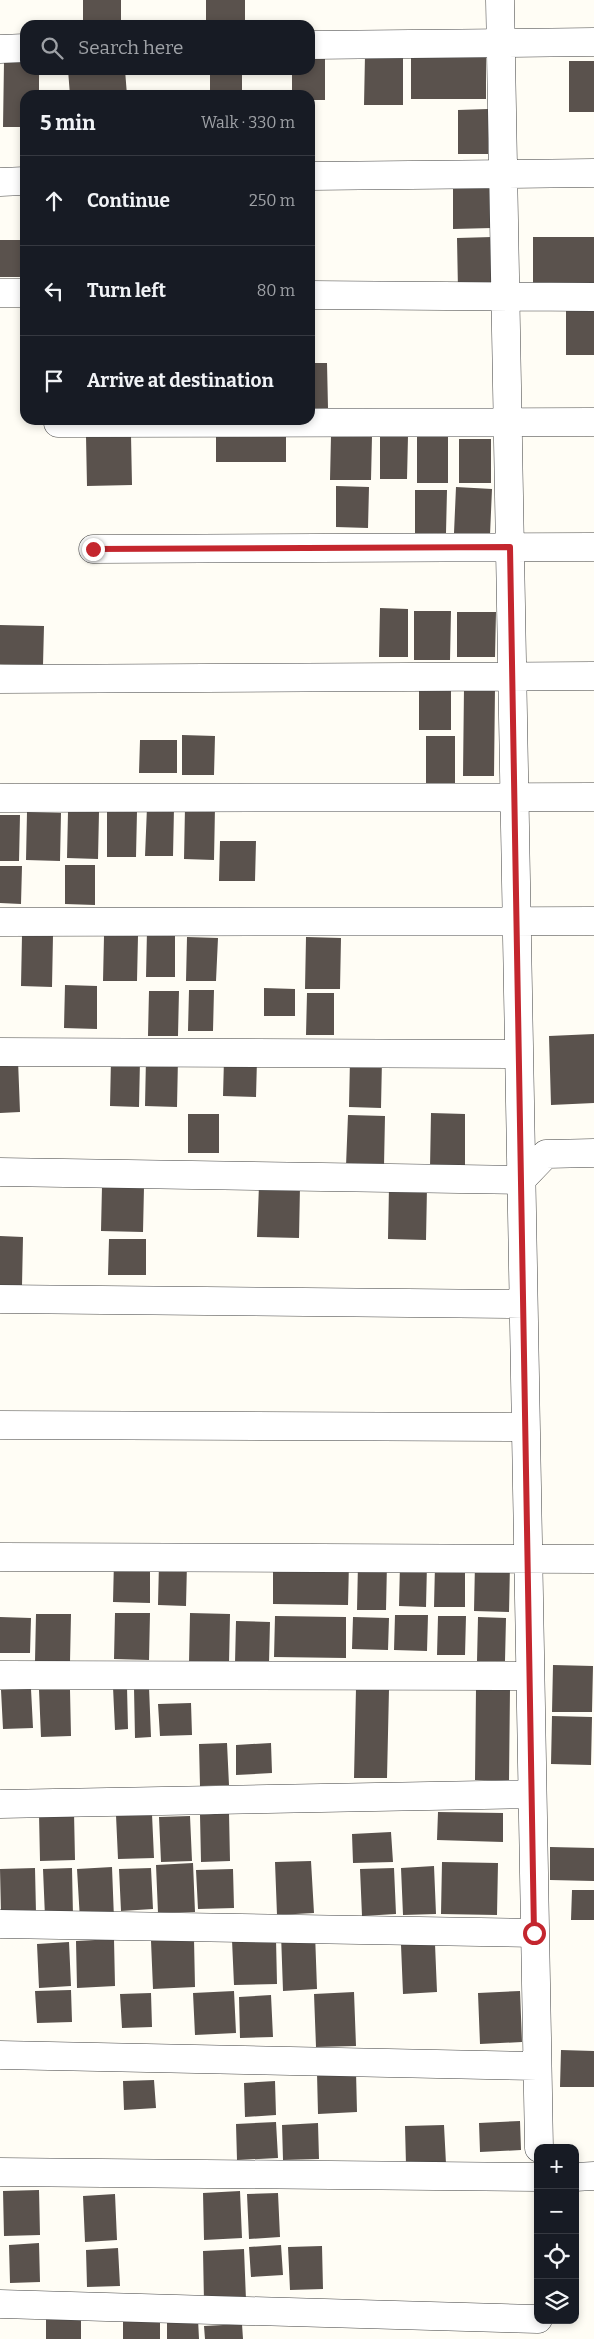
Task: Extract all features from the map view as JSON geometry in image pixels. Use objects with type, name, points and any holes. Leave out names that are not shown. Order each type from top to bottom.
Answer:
[{"type":"street","points":[[500,0],[539,2144]]},
{"type":"street","points":[[315,45],[594,42]]},
{"type":"street","points":[[0,48],[20,48]]},
{"type":"street","points":[[315,176],[594,173]]},
{"type":"street","points":[[0,182],[20,181]]},
{"type":"street","points":[[0,293],[20,293]]},
{"type":"street","points":[[315,295],[594,297]]},
{"type":"street","points":[[315,422],[594,422]]},
{"type":"street","points":[[93,549],[594,547]]},
{"type":"street","points":[[0,679],[594,676]]},
{"type":"street","points":[[0,798],[594,797]]},
{"type":"street","points":[[0,922],[594,921]]},
{"type":"street","points":[[0,1052],[519,1054]]},
{"type":"street","points":[[0,1172],[521,1180],[546,1154],[594,1153]]},
{"type":"street","points":[[0,1299],[523,1304]]},
{"type":"street","points":[[0,1425],[526,1426]]},
{"type":"street","points":[[0,1557],[594,1559]]},
{"type":"street","points":[[0,1675],[530,1676]]},
{"type":"street","points":[[0,1804],[532,1794]]},
{"type":"street","points":[[0,1924],[534,1933]]},
{"type":"street","points":[[0,2054],[537,2066]]},
{"type":"street","points":[[0,2172],[534,2177]]},
{"type":"street","points":[[579,2177],[594,2176]]},
{"type":"street","points":[[0,2304],[534,2318]]},
{"type":"street","points":[[541,2324],[542,2339]]},
{"type":"building","points":[[83,0],[121,0],[121,20],[83,20]]},
{"type":"building","points":[[206,0],[245,0],[245,20],[206,20]]},
{"type":"building","points":[[315,52],[325,53],[325,100],[315,100],[315,90],[292,90],[292,75],[315,75]]},
{"type":"building","points":[[365,55],[403,56],[403,105],[364,105]]},
{"type":"building","points":[[411,55],[486,55],[486,99],[411,99]]},
{"type":"building","points":[[569,61],[594,61],[594,112],[569,112]]},
{"type":"building","points":[[4,62],[20,62],[20,75],[39,75],[39,90],[20,90],[20,127],[3,127]]},
{"type":"building","points":[[68,75],[125,75],[127,90],[70,90]]},
{"type":"building","points":[[210,75],[242,75],[242,90],[210,90]]},
{"type":"building","points":[[488,109],[488,154],[458,154],[458,110]]},
{"type":"building","points":[[453,185],[491,185],[492,228],[453,229]]},
{"type":"building","points":[[492,237],[493,289],[458,290],[457,238]]},
{"type":"building","points":[[533,237],[594,237],[594,284],[533,284]]},
{"type":"building","points":[[0,240],[20,240],[20,277],[0,277]]},
{"type":"building","points":[[594,305],[594,355],[566,355],[566,306]]},
{"type":"building","points":[[315,363],[327,363],[328,408],[315,409]]},
{"type":"building","points":[[131,435],[132,485],[87,486],[86,436]]},
{"type":"building","points":[[216,436],[286,436],[286,462],[216,462]]},
{"type":"building","points":[[331,436],[372,436],[371,480],[330,480]]},
{"type":"building","points":[[380,436],[408,436],[407,479],[380,479]]},
{"type":"building","points":[[417,436],[448,436],[448,483],[417,483]]},
{"type":"building","points":[[459,439],[491,439],[491,483],[459,483]]},
{"type":"building","points":[[336,486],[369,487],[368,528],[336,527]]},
{"type":"building","points":[[456,487],[492,489],[490,535],[454,533]]},
{"type":"building","points":[[415,490],[447,490],[446,533],[415,533]]},
{"type":"building","points":[[380,608],[408,609],[408,657],[379,657]]},
{"type":"building","points":[[414,611],[451,611],[450,660],[414,660]]},
{"type":"building","points":[[457,612],[496,612],[495,657],[457,657]]},
{"type":"building","points":[[0,625],[44,626],[43,665],[0,664]]},
{"type":"building","points":[[419,683],[451,683],[451,730],[419,730]]},
{"type":"building","points":[[464,687],[495,688],[494,776],[463,776]]},
{"type":"building","points":[[182,735],[215,736],[214,775],[182,775]]},
{"type":"building","points":[[426,736],[455,736],[455,786],[426,785]]},
{"type":"building","points":[[140,740],[177,740],[177,773],[139,773]]},
{"type":"building","points":[[147,807],[174,808],[173,856],[145,856]]},
{"type":"building","points":[[185,807],[215,807],[214,860],[184,859]]},
{"type":"building","points":[[107,811],[137,811],[136,857],[107,857]]},
{"type":"building","points":[[27,812],[61,813],[60,861],[26,860]]},
{"type":"building","points":[[68,812],[99,812],[98,859],[67,858]]},
{"type":"building","points":[[0,815],[20,815],[19,861],[0,861]]},
{"type":"building","points":[[220,841],[256,841],[255,881],[219,881]]},
{"type":"building","points":[[65,865],[95,865],[95,905],[65,904]]},
{"type":"building","points":[[0,866],[22,866],[21,904],[0,903]]},
{"type":"building","points":[[147,930],[175,931],[175,977],[146,977]]},
{"type":"building","points":[[22,935],[53,935],[52,987],[21,986]]},
{"type":"building","points":[[104,936],[138,936],[137,981],[103,981]]},
{"type":"building","points":[[187,937],[218,938],[216,981],[186,981]]},
{"type":"building","points":[[306,937],[341,938],[340,989],[305,989]]},
{"type":"building","points":[[65,985],[97,986],[97,1029],[64,1028]]},
{"type":"building","points":[[264,988],[295,989],[295,1016],[264,1016]]},
{"type":"building","points":[[189,990],[214,990],[213,1031],[188,1031]]},
{"type":"building","points":[[149,991],[179,991],[178,1036],[148,1036]]},
{"type":"building","points":[[307,993],[334,993],[334,1035],[306,1035]]},
{"type":"building","points":[[594,1034],[594,1103],[551,1105],[549,1036]]},
{"type":"building","points":[[146,1058],[178,1058],[177,1107],[145,1106]]},
{"type":"building","points":[[111,1059],[140,1060],[139,1107],[110,1106]]},
{"type":"building","points":[[224,1059],[257,1059],[256,1097],[223,1096]]},
{"type":"building","points":[[350,1059],[382,1059],[381,1108],[349,1107]]},
{"type":"building","points":[[18,1060],[20,1112],[0,1113],[0,1062]]},
{"type":"building","points":[[431,1113],[465,1114],[465,1168],[430,1168]]},
{"type":"building","points":[[188,1114],[219,1114],[219,1153],[188,1153]]},
{"type":"building","points":[[348,1115],[385,1116],[384,1166],[346,1166]]},
{"type":"building","points":[[259,1185],[300,1186],[299,1238],[257,1237]]},
{"type":"building","points":[[102,1186],[144,1187],[143,1232],[101,1231]]},
{"type":"building","points":[[389,1186],[427,1187],[426,1240],[388,1239]]},
{"type":"building","points":[[0,1236],[23,1237],[22,1286],[0,1286]]},
{"type":"building","points":[[109,1239],[146,1239],[146,1275],[108,1275]]},
{"type":"building","points":[[114,1560],[150,1561],[150,1603],[113,1602]]},
{"type":"building","points":[[273,1560],[349,1562],[348,1605],[273,1604]]},
{"type":"building","points":[[159,1563],[187,1563],[186,1606],[158,1605]]},
{"type":"building","points":[[358,1563],[387,1563],[386,1610],[357,1610]]},
{"type":"building","points":[[475,1563],[510,1564],[509,1612],[474,1611]]},
{"type":"building","points":[[400,1564],[427,1564],[426,1607],[399,1606]]},
{"type":"building","points":[[435,1565],[465,1566],[465,1607],[434,1607]]},
{"type":"building","points":[[115,1613],[150,1613],[149,1660],[114,1659]]},
{"type":"building","points":[[190,1613],[230,1614],[229,1663],[189,1663]]},
{"type":"building","points":[[36,1614],[71,1614],[70,1662],[35,1661]]},
{"type":"building","points":[[395,1615],[428,1615],[427,1651],[394,1650]]},
{"type":"building","points":[[275,1616],[346,1617],[346,1658],[274,1657]]},
{"type":"building","points":[[438,1616],[466,1616],[465,1655],[437,1655]]},
{"type":"building","points":[[0,1617],[31,1618],[30,1653],[0,1653]]},
{"type":"building","points":[[353,1617],[389,1618],[388,1650],[352,1649]]},
{"type":"building","points":[[478,1617],[506,1618],[505,1661],[477,1661]]},
{"type":"building","points":[[236,1621],[270,1622],[269,1663],[235,1663]]},
{"type":"building","points":[[553,1665],[593,1666],[592,1712],[552,1712]]},
{"type":"building","points":[[113,1687],[127,1687],[128,1729],[115,1730]]},
{"type":"building","points":[[149,1687],[151,1737],[135,1738],[134,1688]]},
{"type":"building","points":[[356,1688],[389,1689],[387,1778],[354,1778]]},
{"type":"building","points":[[476,1688],[510,1688],[509,1781],[475,1780]]},
{"type":"building","points":[[31,1689],[33,1728],[3,1729],[1,1690]]},
{"type":"building","points":[[39,1690],[70,1690],[71,1736],[41,1737]]},
{"type":"building","points":[[191,1703],[192,1735],[160,1736],[158,1704]]},
{"type":"building","points":[[552,1716],[592,1717],[591,1765],[551,1764]]},
{"type":"building","points":[[227,1743],[229,1785],[200,1786],[199,1744]]},
{"type":"building","points":[[271,1743],[272,1773],[236,1775],[236,1745]]},
{"type":"building","points":[[74,1812],[75,1860],[40,1861],[39,1814]]},
{"type":"building","points":[[438,1812],[503,1813],[503,1842],[437,1840]]},
{"type":"building","points":[[229,1813],[230,1861],[201,1862],[200,1815]]},
{"type":"building","points":[[152,1814],[154,1858],[118,1859],[116,1815]]},
{"type":"building","points":[[190,1816],[192,1861],[161,1862],[159,1817]]},
{"type":"building","points":[[391,1832],[393,1862],[353,1863],[352,1834]]},
{"type":"building","points":[[550,1847],[594,1848],[594,1881],[550,1880]]},
{"type":"building","points":[[311,1861],[314,1913],[277,1915],[275,1862]]},
{"type":"building","points":[[442,1862],[498,1863],[497,1915],[441,1914]]},
{"type":"building","points":[[193,1863],[195,1912],[158,1913],[156,1865]]},
{"type":"building","points":[[434,1866],[436,1914],[403,1915],[401,1868]]},
{"type":"building","points":[[112,1867],[114,1919],[80,1920],[77,1869]]},
{"type":"building","points":[[35,1868],[36,1913],[1,1914],[0,1869]]},
{"type":"building","points":[[72,1868],[73,1916],[45,1917],[43,1869]]},
{"type":"building","points":[[151,1868],[153,1909],[121,1911],[119,1869]]},
{"type":"building","points":[[394,1868],[396,1914],[362,1916],[360,1869]]},
{"type":"building","points":[[233,1869],[234,1908],[198,1909],[196,1870]]},
{"type":"building","points":[[572,1890],[594,1890],[594,1920],[571,1920]]},
{"type":"building","points":[[315,1933],[317,1989],[283,1991],[281,1934]]},
{"type":"building","points":[[114,1939],[115,1986],[77,1988],[76,1941]]},
{"type":"building","points":[[194,1939],[195,1987],[153,1989],[151,1941]]},
{"type":"building","points":[[276,1939],[277,1984],[234,1985],[232,1940]]},
{"type":"building","points":[[69,1942],[71,1986],[39,1988],[37,1944]]},
{"type":"building","points":[[435,1944],[437,1992],[403,1994],[401,1945]]},
{"type":"building","points":[[71,1990],[72,2022],[37,2023],[35,1991]]},
{"type":"building","points":[[234,1991],[236,2033],[195,2035],[193,1993]]},
{"type":"building","points":[[520,1991],[522,2042],[480,2044],[478,1993]]},
{"type":"building","points":[[354,1992],[356,2046],[316,2047],[314,1994]]},
{"type":"building","points":[[151,1993],[152,2027],[122,2028],[120,1994]]},
{"type":"building","points":[[271,1995],[273,2037],[240,2038],[239,1997]]},
{"type":"building","points":[[561,2050],[594,2051],[594,2087],[560,2087]]},
{"type":"building","points":[[356,2071],[357,2112],[318,2114],[317,2073]]},
{"type":"building","points":[[154,2080],[156,2108],[124,2110],[123,2081]]},
{"type":"building","points":[[275,2081],[276,2115],[245,2117],[244,2083]]},
{"type":"building","points":[[520,2121],[521,2150],[480,2152],[479,2123]]},
{"type":"building","points":[[276,2122],[278,2158],[237,2160],[236,2124]]},
{"type":"building","points":[[318,2123],[319,2159],[283,2160],[282,2125]]},
{"type":"building","points":[[444,2125],[446,2164],[406,2165],[405,2126]]},
{"type":"building","points":[[39,2190],[40,2235],[4,2236],[3,2191]]},
{"type":"building","points":[[240,2191],[242,2238],[204,2240],[203,2193]]},
{"type":"building","points":[[278,2193],[280,2237],[249,2239],[247,2194]]},
{"type":"building","points":[[115,2194],[117,2240],[85,2242],[83,2196]]},
{"type":"building","points":[[39,2243],[40,2282],[10,2283],[9,2245]]},
{"type":"building","points":[[281,2245],[283,2275],[251,2277],[249,2247]]},
{"type":"building","points":[[322,2246],[323,2289],[290,2290],[288,2247]]},
{"type":"building","points":[[118,2248],[120,2286],[87,2287],[86,2250]]},
{"type":"building","points":[[244,2249],[246,2300],[204,2302],[203,2251]]},
{"type":"building","points":[[46,2318],[81,2318],[81,2339],[46,2339]]},
{"type":"building","points":[[160,2318],[160,2339],[123,2339],[123,2319]]},
{"type":"building","points":[[198,2319],[199,2339],[167,2339],[167,2320]]},
{"type":"building","points":[[242,2324],[243,2339],[205,2339],[204,2326]]},
{"type":"route","points":[[93,549],[510,547],[534,1933]]}]
